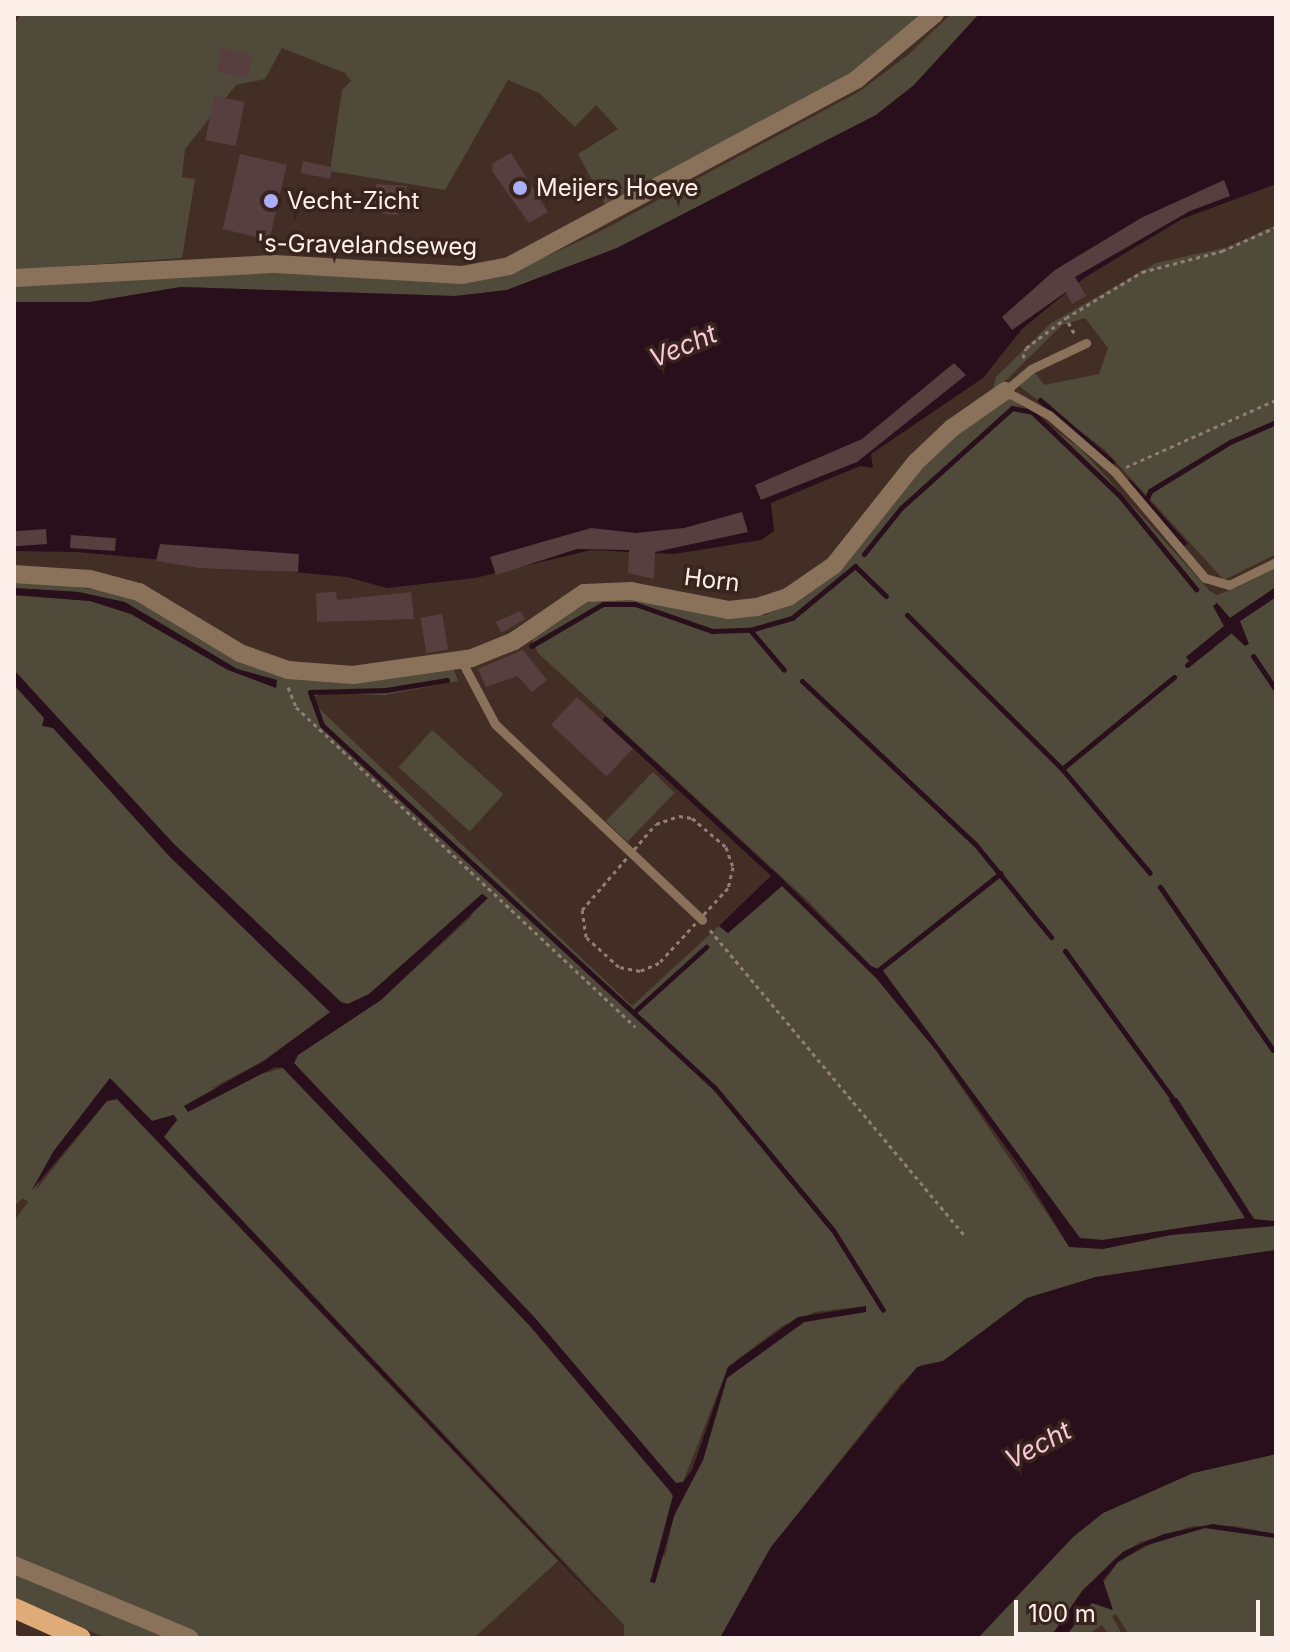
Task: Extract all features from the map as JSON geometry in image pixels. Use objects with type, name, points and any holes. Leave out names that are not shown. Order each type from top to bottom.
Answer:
[{"type":"main road","points":[[14,1608],[81,1638]]},
{"type":"street","name":"'s-Gravelandseweg","points":[[14,278],[275,264],[462,275],[509,266],[856,80],[935,14]]},
{"type":"street","name":"Horn","points":[[14,574],[90,579],[139,592],[230,648],[288,670],[353,675],[461,660],[514,641],[584,593],[631,591],[729,610],[788,597],[834,565],[925,454],[1005,391]]},
{"type":"street","points":[[14,1565],[189,1638]]},
{"type":"lane","points":[[1084,344],[1031,369],[1005,391],[1049,415],[1115,472],[1213,582],[1229,585],[1276,562]]},
{"type":"lane","points":[[461,660],[495,724],[702,920]]},
{"type":"path","points":[[1005,391],[1026,348],[1066,318],[1142,272],[1222,251],[1276,227]]},
{"type":"path","points":[[1066,318],[1084,344]]},
{"type":"path","points":[[1115,472],[1276,400]]},
{"type":"path","points":[[288,670],[296,707],[635,1027]]},
{"type":"path","points":[[702,920],[963,1234]]},
{"type":"path","points":[[14,1635],[21,1638]]},
{"type":"shaded area","points":[[21,14],[926,14],[861,68],[608,210],[578,154],[618,129],[596,105],[575,127],[539,93],[508,80],[445,190],[330,171],[342,90],[351,81],[345,73],[282,48],[265,79],[236,85],[185,149],[182,177],[195,179],[182,258],[14,270],[14,25]]},
{"type":"shaded area","points":[[951,14],[979,14],[914,85],[876,115],[617,248],[507,290],[455,296],[181,287],[90,302],[14,302],[14,285],[286,270],[458,283],[508,274],[599,232],[860,91],[908,55]]},
{"type":"shaded area","points":[[1276,225],[1276,554],[1224,580],[1104,449],[1019,386],[1034,371],[1044,385],[1099,374],[1108,348],[1085,318],[1062,325],[991,395],[996,377],[1051,323],[1156,263],[1228,247]]},
{"type":"shaded area","points":[[1010,398],[1080,448],[1210,591],[1217,595],[1276,566],[1276,587],[1230,618],[1217,603],[1213,606],[1224,626],[1190,661],[1230,631],[1248,644],[1240,621],[1276,597],[1276,1250],[1096,1277],[1027,1298],[943,1361],[921,1365],[900,1385],[771,1547],[720,1638],[624,1638],[624,1625],[163,1136],[177,1120],[174,1115],[152,1121],[110,1079],[53,1152],[35,1191],[107,1101],[117,1099],[558,1561],[474,1638],[204,1638],[14,1559],[14,1221],[28,1202],[23,1198],[14,1206],[14,595],[90,601],[131,614],[228,670],[277,680],[237,669],[147,615],[79,592],[14,588],[14,578],[131,595],[281,674],[306,680],[454,670],[458,681],[385,695],[322,693],[309,699],[632,1006],[719,926],[728,933],[782,885],[876,978],[935,1049],[1069,1246],[1099,1240],[1080,1238],[883,971],[871,966],[807,900],[538,653],[532,639],[579,605],[601,596],[622,595],[727,616],[765,615],[795,602],[848,557],[883,509],[950,440]],"holes":[[[482,894],[471,917],[381,1000],[298,1055],[294,1063],[535,1318],[676,1483],[683,1482],[728,1367],[782,1326],[815,1312],[866,1306],[865,1312],[805,1322],[727,1378],[703,1460],[673,1519],[665,1556],[657,1557],[673,1495],[530,1326],[283,1068],[210,1089],[263,1061],[331,1012],[369,994]]]},
{"type":"shaded area","points":[[432,730],[503,794],[470,831],[399,767]]},
{"type":"shaded area","points":[[653,772],[675,793],[627,842],[606,821]]},
{"type":"shaded area","points":[[1276,1454],[1276,1534],[1235,1526],[1193,1526],[1140,1542],[1114,1559],[1082,1591],[1050,1638],[978,1638],[1073,1537],[1103,1513],[1193,1473]]},
{"type":"shaded area","points":[[1205,1528],[1276,1538],[1276,1638],[1131,1638],[1116,1614],[1112,1616],[1124,1638],[1111,1638],[1102,1625],[1082,1638],[1064,1638],[1092,1603],[1112,1610],[1102,1585],[1118,1562],[1159,1540]]},
{"type":"shaded area","points":[[14,1572],[172,1638],[106,1638],[14,1598]]},
{"type":"water","name":"Vecht","points":[[979,14],[1276,14],[1276,184],[1182,219],[1084,278],[1022,329],[983,378],[871,454],[873,468],[860,466],[771,503],[774,531],[761,540],[674,554],[591,550],[475,578],[387,588],[347,577],[77,552],[14,551],[14,302],[90,302],[181,287],[455,296],[507,290],[617,248],[876,115],[914,85]]},
{"type":"water","points":[[1276,587],[1276,597],[1240,621],[1249,644],[1245,646],[1229,631],[1189,661],[1186,657],[1224,626],[1213,606],[1217,603],[1230,618]]},
{"type":"water","points":[[14,588],[79,592],[125,602],[237,669],[277,680],[276,688],[228,670],[131,614],[90,601],[14,595]]},
{"type":"water","points":[[14,670],[174,844],[341,1002],[348,1004],[369,994],[482,894],[488,898],[381,1000],[298,1055],[294,1063],[535,1318],[676,1483],[683,1482],[692,1470],[728,1367],[798,1317],[866,1306],[866,1312],[804,1322],[727,1378],[703,1460],[675,1513],[655,1583],[650,1582],[673,1496],[669,1490],[530,1326],[283,1068],[275,1067],[188,1112],[184,1106],[264,1061],[330,1012],[170,857],[53,728],[42,726],[44,718],[14,685]]},
{"type":"water","points":[[775,872],[871,966],[883,971],[1080,1238],[1102,1240],[1245,1218],[1169,1100],[1177,1098],[1254,1219],[1276,1221],[1276,1226],[1171,1235],[1103,1249],[1069,1247],[1023,1171],[935,1049],[876,978],[782,886],[728,933],[719,926]]},
{"type":"water","points":[[110,1078],[152,1121],[174,1115],[177,1120],[164,1137],[623,1627],[117,1099],[107,1101],[32,1190],[53,1152]]},
{"type":"water","name":"Vecht","points":[[1276,1250],[1276,1454],[1193,1473],[1103,1513],[1073,1537],[978,1638],[720,1638],[771,1547],[917,1367],[943,1361],[1027,1298],[1096,1277]]},
{"type":"water","points":[[1213,1524],[1276,1534],[1276,1538],[1205,1528],[1144,1546],[1118,1562],[1103,1580],[1113,1610],[1092,1603],[1064,1638],[1050,1638],[1082,1591],[1124,1551],[1164,1534]]},
{"type":"building","points":[[222,48],[252,55],[247,78],[217,71]]},
{"type":"building","points":[[214,96],[244,102],[236,146],[205,140]]},
{"type":"building","name":"Meijers Hoeve","points":[[511,153],[548,212],[529,223],[492,171],[493,163]]},
{"type":"building","points":[[240,154],[287,165],[269,240],[223,229]]},
{"type":"building","points":[[303,161],[332,167],[330,179],[301,173]]},
{"type":"building","points":[[1224,180],[1230,196],[1190,211],[1075,277],[1086,296],[1072,304],[1066,292],[1012,330],[1002,317],[1055,270],[1141,218]]},
{"type":"building","points":[[376,184],[407,186],[398,215],[382,214],[383,206],[375,206]]},
{"type":"building","points":[[954,363],[966,375],[857,462],[761,500],[755,485],[862,439]]},
{"type":"building","points":[[742,512],[748,532],[655,552],[654,579],[628,573],[629,550],[577,549],[496,575],[490,557],[591,528],[636,533],[684,528]]},
{"type":"building","points":[[46,529],[47,544],[15,546],[14,531]]},
{"type":"building","points":[[71,535],[116,538],[115,551],[70,548]]},
{"type":"building","points":[[160,544],[299,554],[298,572],[199,568],[156,561]]},
{"type":"building","points":[[336,592],[337,600],[411,592],[414,619],[317,622],[316,593]]},
{"type":"building","points":[[520,611],[525,619],[501,633],[496,622]]},
{"type":"building","points":[[442,614],[448,649],[427,653],[420,618]]},
{"type":"building","points":[[523,650],[547,680],[532,692],[517,676],[486,687],[478,669]]},
{"type":"building","points":[[577,697],[633,749],[607,777],[551,725]]},
{"type":"waterway","points":[[1040,400],[1112,462]]},
{"type":"waterway","points":[[864,554],[901,508],[1012,408],[1032,412],[1119,495],[1196,589]]},
{"type":"waterway","points":[[1147,498],[1150,491],[1230,442],[1276,422]]},
{"type":"waterway","points":[[1129,482],[1184,543]]},
{"type":"waterway","points":[[531,646],[603,604],[635,604],[712,631],[750,630],[792,618],[855,566],[886,596]]},
{"type":"waterway","points":[[907,615],[1062,769],[1150,873]]},
{"type":"waterway","points":[[1187,665],[1232,629]]},
{"type":"waterway","points":[[750,630],[784,670]]},
{"type":"waterway","points":[[1253,656],[1276,690]]},
{"type":"waterway","points":[[1062,769],[1174,677]]},
{"type":"waterway","points":[[447,680],[386,690],[310,692],[322,725],[715,1088],[833,1230],[883,1310]]},
{"type":"waterway","points":[[802,681],[976,845],[1051,937]]},
{"type":"waterway","points":[[605,719],[775,876]]},
{"type":"waterway","points":[[876,972],[1001,873]]},
{"type":"waterway","points":[[1160,887],[1273,1050]]},
{"type":"waterway","points":[[635,1011],[706,947]]},
{"type":"waterway","points":[[1065,951],[1173,1099]]},
{"type":"place","name":"Meijers Hoeve","points":[[520,188]]},
{"type":"place","name":"Vecht-Zicht","points":[[271,201]]}]
